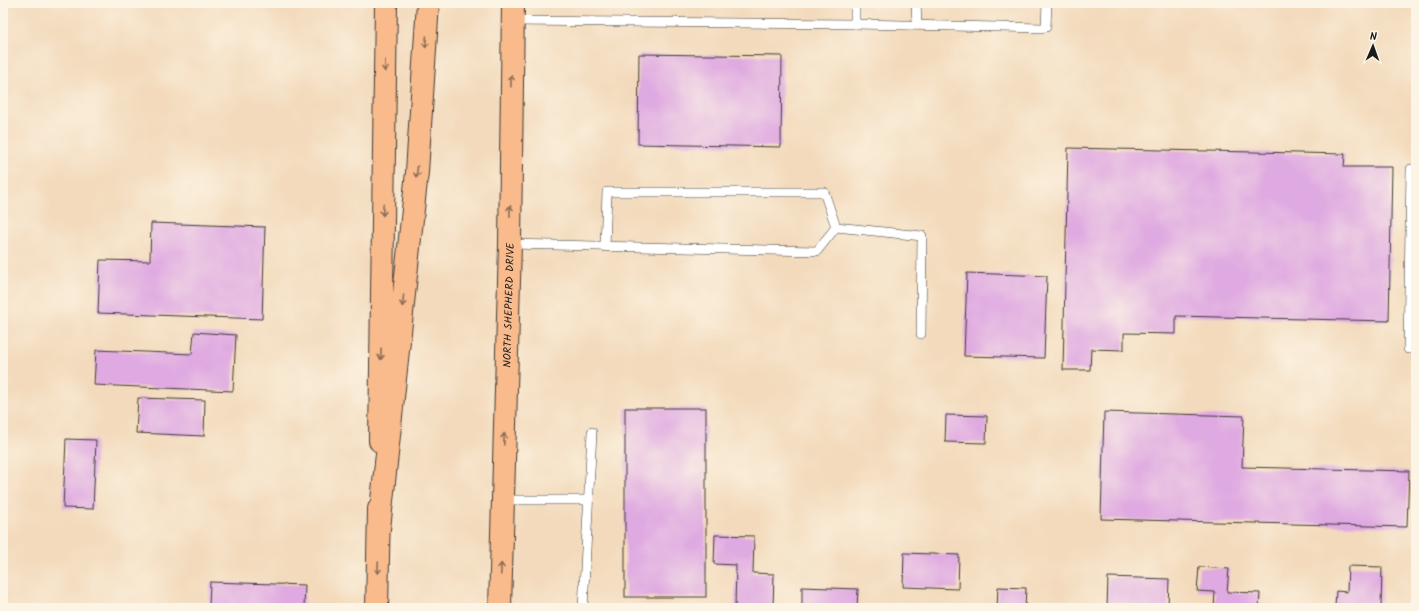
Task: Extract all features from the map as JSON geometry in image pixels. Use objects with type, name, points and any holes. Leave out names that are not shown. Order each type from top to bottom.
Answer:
[{"type":"main road","points":[[377,608],[386,3]]},
{"type":"main road","points":[[379,529],[417,172],[428,3]]},
{"type":"main road","name":"NORTH SHEPHERD DRIVE","points":[[500,608],[510,244],[513,12]]},
{"type":"lane","points":[[855,3],[855,24]]},
{"type":"lane","points":[[916,3],[917,25]]},
{"type":"lane","points":[[513,12],[855,24],[1042,28],[1046,27],[1047,23],[1047,3]]},
{"type":"lane","points":[[1416,169],[1411,168],[1408,349],[1416,349]]},
{"type":"lane","points":[[605,247],[606,192],[824,192],[836,227]]},
{"type":"lane","points":[[510,244],[817,251],[836,227]]},
{"type":"lane","points":[[836,227],[922,236],[921,334]]},
{"type":"lane","points":[[583,608],[592,432]]},
{"type":"lane","points":[[503,500],[588,500]]},
{"type":"building","points":[[639,54],[782,56],[781,147],[638,144]]},
{"type":"building","points":[[1068,148],[1345,154],[1344,167],[1392,167],[1389,321],[1176,316],[1176,334],[1124,333],[1124,350],[1091,349],[1090,370],[1063,370]]},
{"type":"building","points":[[151,223],[265,227],[262,319],[98,313],[100,260],[150,261]]},
{"type":"building","points":[[967,273],[1047,276],[1044,358],[964,356]]},
{"type":"building","points":[[194,332],[236,335],[233,391],[94,385],[96,350],[192,354]]},
{"type":"building","points":[[138,398],[205,400],[204,436],[136,433]]},
{"type":"building","points":[[625,408],[706,408],[706,597],[625,597]]},
{"type":"building","points":[[1104,412],[1244,416],[1242,467],[1409,471],[1407,527],[1101,519]]},
{"type":"building","points":[[946,415],[987,416],[986,443],[945,442]]},
{"type":"building","points":[[66,439],[96,440],[93,509],[63,508]]},
{"type":"building","points":[[715,535],[754,536],[753,573],[774,574],[773,608],[735,608],[736,565],[714,564]]},
{"type":"building","points":[[904,553],[959,555],[958,589],[903,587]]},
{"type":"building","points":[[1348,566],[1382,567],[1381,608],[1335,607],[1336,591],[1347,592]]},
{"type":"building","points":[[1199,567],[1229,569],[1227,592],[1260,593],[1259,608],[1214,608],[1215,592],[1197,591]]},
{"type":"building","points":[[1108,577],[1169,579],[1168,608],[1107,608]]},
{"type":"building","points":[[210,582],[305,585],[304,608],[209,608]]},
{"type":"building","points":[[802,587],[858,589],[857,608],[802,608]]},
{"type":"building","points":[[998,587],[1026,588],[1025,608],[997,608]]}]
